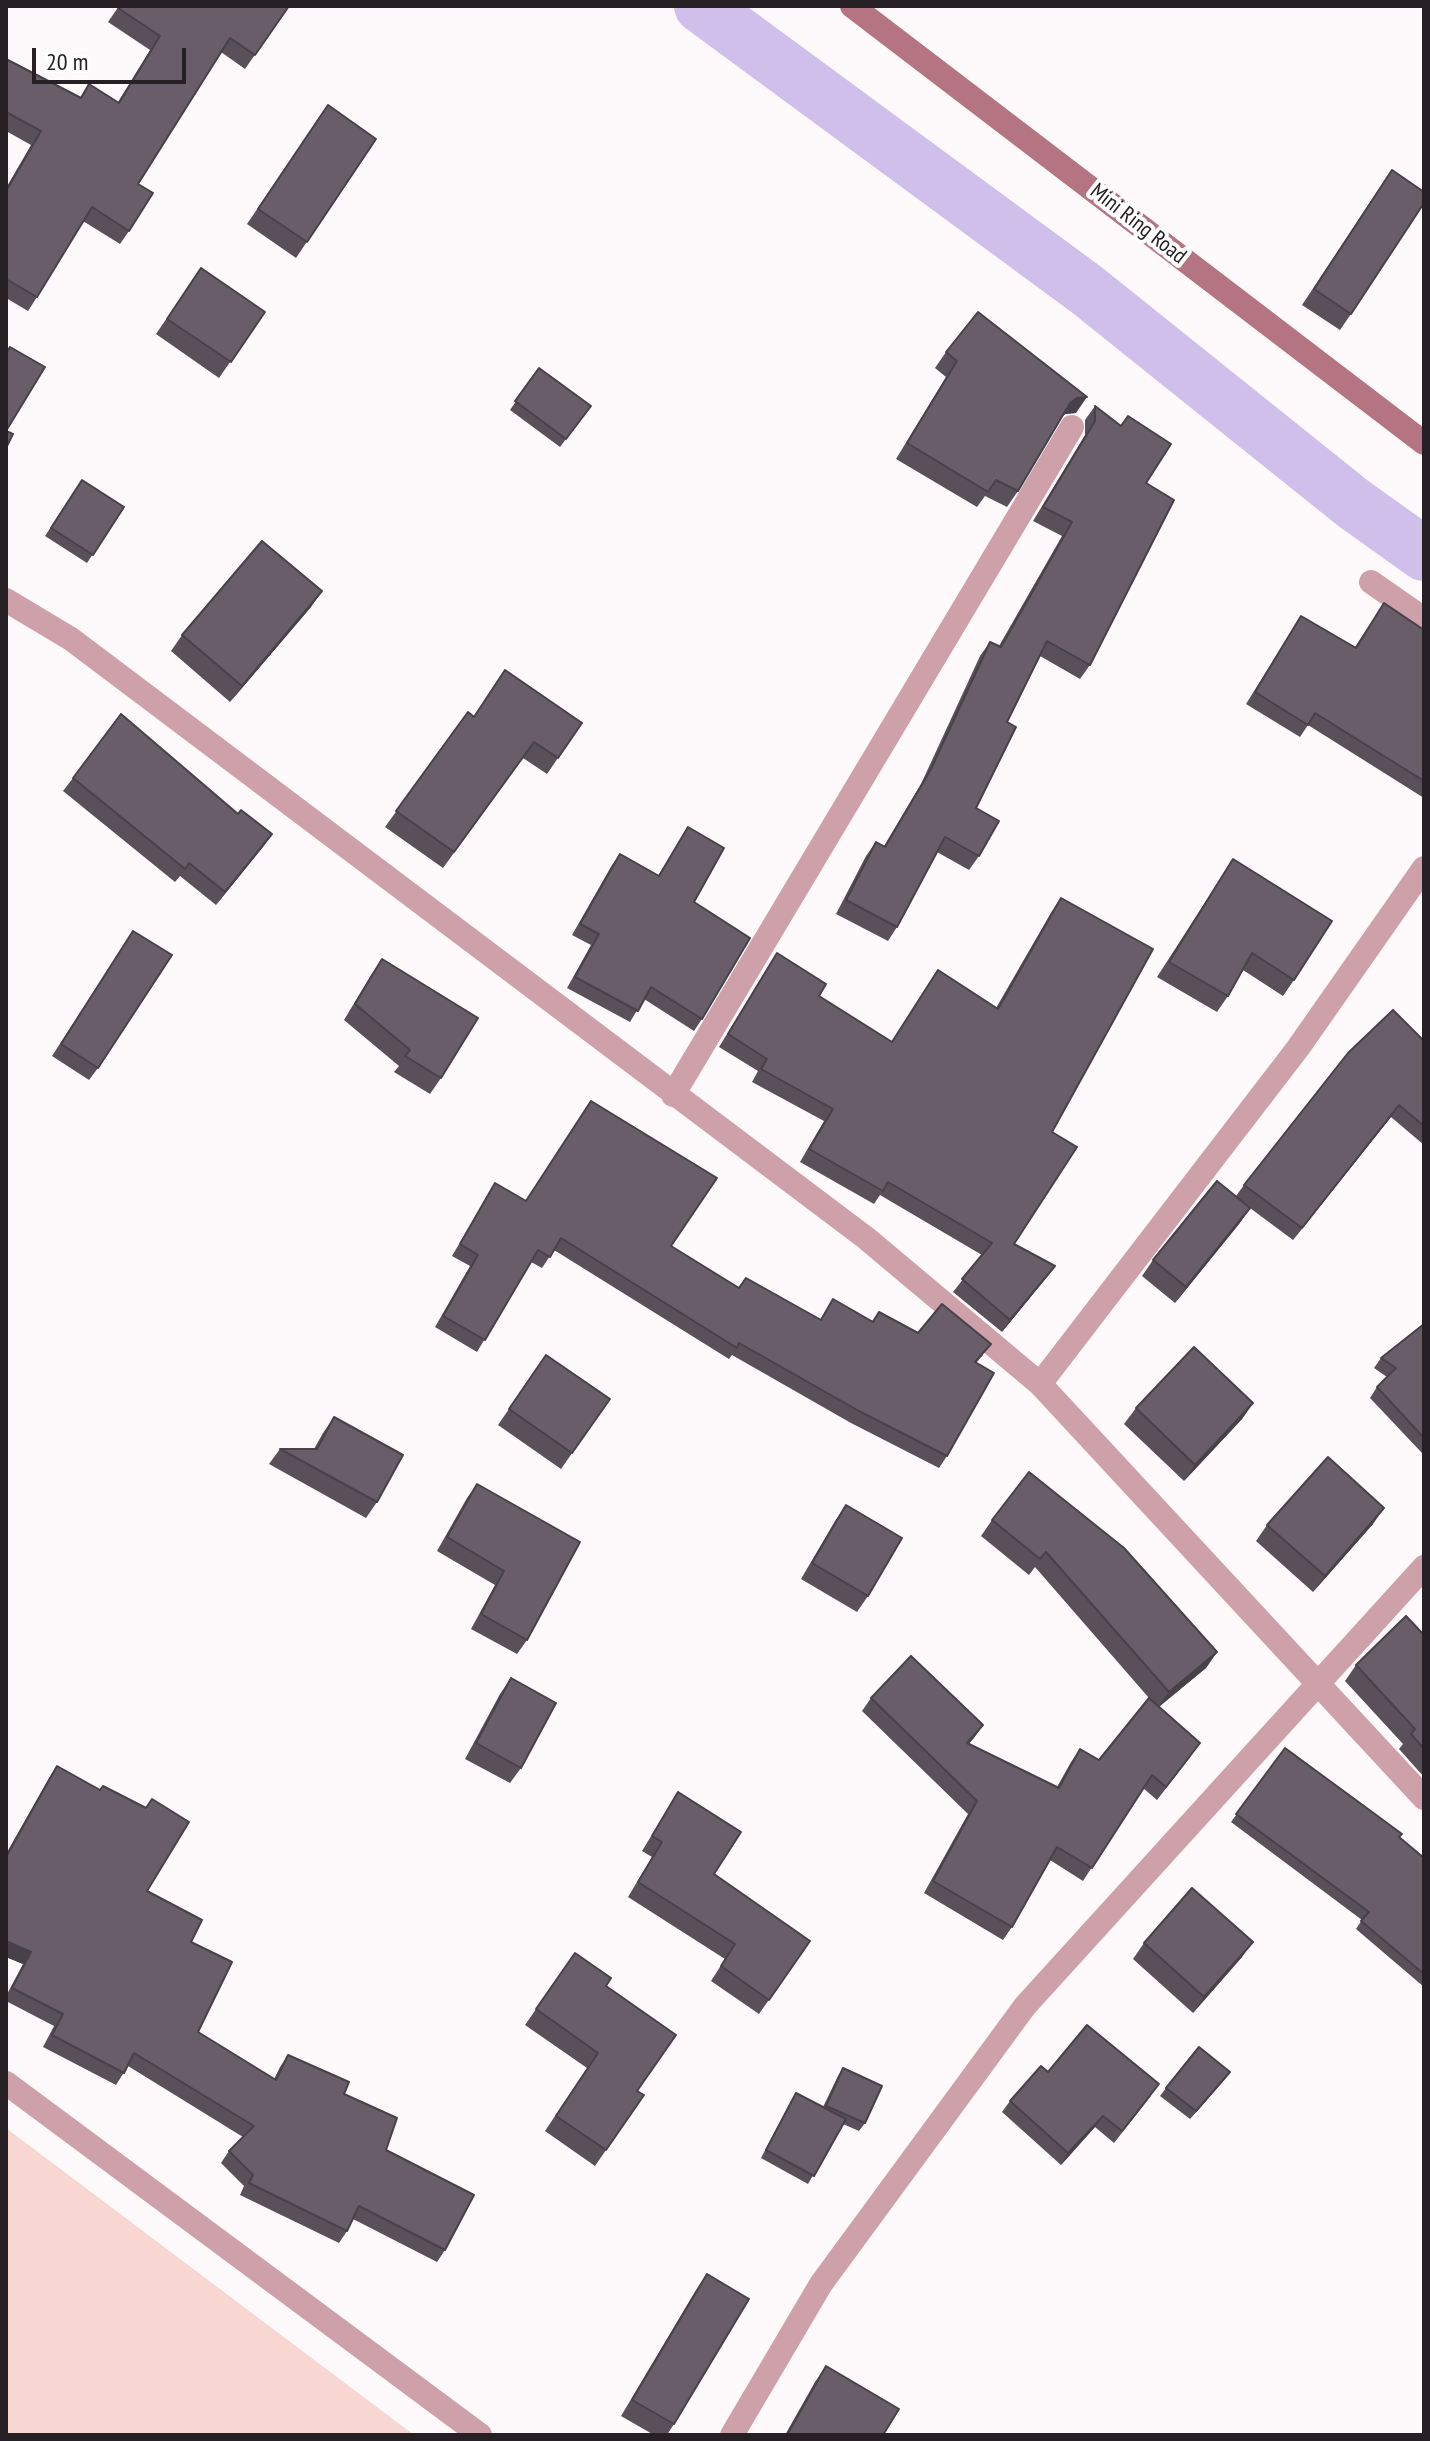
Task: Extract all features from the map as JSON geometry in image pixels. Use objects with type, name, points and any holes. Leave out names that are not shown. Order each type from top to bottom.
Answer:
[{"type":"main road","name":"Mini Ring Road","points":[[852,6],[1424,443]]},
{"type":"street","points":[[673,1095],[1072,427]]},
{"type":"street","points":[[1371,582],[1424,619]]},
{"type":"street","points":[[6,600],[71,639],[866,1238],[1040,1384],[1424,1798]]},
{"type":"street","points":[[1040,1384],[1298,1048],[1424,868]]},
{"type":"street","points":[[732,2435],[821,2284],[1025,2006],[1320,1685],[1424,1567]]},
{"type":"street","points":[[6,2083],[480,2435]]},
{"type":"shaded area","points":[[6,2128],[414,2435],[6,2435]]},
{"type":"building","points":[[289,6],[255,55],[230,38],[138,184],[153,193],[129,231],[92,207],[37,297],[6,279],[6,191],[41,131],[6,112],[6,59],[81,98],[89,84],[119,103],[160,36],[118,8]]},
{"type":"building","points":[[328,105],[376,139],[307,242],[258,209]]},
{"type":"building","points":[[1392,170],[1424,192],[1424,203],[1351,314],[1314,289]]},
{"type":"building","points":[[201,268],[265,312],[231,362],[167,319]]},
{"type":"building","points":[[978,312],[1087,397],[1070,403],[1018,491],[996,480],[988,492],[907,443],[957,361],[946,352]]},
{"type":"building","points":[[10,347],[45,367],[6,431],[6,353]]},
{"type":"building","points":[[539,368],[591,406],[566,439],[515,401]]},
{"type":"building","points":[[1095,406],[1121,426],[1128,416],[1171,444],[1146,483],[1174,500],[1090,665],[1047,641],[1007,722],[1016,727],[976,808],[999,821],[979,856],[945,837],[897,927],[846,900],[876,842],[885,847],[931,769],[990,642],[1001,647],[1072,522],[1043,507],[1095,421]]},
{"type":"building","points":[[6,431],[13,434],[6,448]]},
{"type":"building","points":[[82,480],[124,507],[93,555],[51,528]]},
{"type":"building","points":[[262,541],[322,591],[242,686],[182,635]]},
{"type":"building","points":[[1384,603],[1424,630],[1424,781],[1315,713],[1308,725],[1255,692],[1301,616],[1356,648]]},
{"type":"building","points":[[505,670],[582,723],[558,758],[534,742],[454,852],[396,811],[468,712],[474,717]]},
{"type":"building","points":[[121,714],[238,814],[241,810],[272,834],[225,892],[189,863],[185,869],[73,778]]},
{"type":"building","points":[[688,827],[724,848],[694,902],[750,938],[702,1019],[651,987],[638,1011],[575,977],[599,934],[580,924],[620,854],[659,876]]},
{"type":"building","points":[[1233,859],[1332,921],[1294,980],[1252,953],[1228,996],[1169,962]]},
{"type":"building","points":[[1061,898],[1153,949],[1052,1132],[1077,1147],[1014,1244],[1055,1266],[1010,1320],[962,1279],[992,1243],[888,1182],[883,1191],[809,1149],[833,1109],[761,1069],[767,1059],[728,1034],[777,953],[826,984],[819,996],[892,1042],[938,970],[998,1009]]},
{"type":"building","points":[[133,931],[172,955],[98,1068],[61,1044]]},
{"type":"building","points":[[382,959],[478,1018],[441,1078],[405,1056],[410,1050],[355,1004]]},
{"type":"building","points":[[1393,1010],[1424,1041],[1424,1126],[1399,1105],[1302,1228],[1244,1185],[1348,1053]]},
{"type":"building","points":[[591,1101],[717,1178],[671,1246],[739,1288],[746,1278],[821,1320],[833,1299],[873,1322],[879,1312],[918,1333],[942,1304],[991,1344],[975,1362],[994,1373],[947,1456],[859,1411],[739,1343],[737,1348],[561,1238],[550,1257],[538,1250],[485,1340],[443,1316],[478,1255],[460,1244],[495,1183],[526,1201]]},
{"type":"building","points":[[1217,1181],[1250,1208],[1186,1287],[1153,1260]]},
{"type":"building","points":[[1424,1324],[1424,1438],[1377,1387],[1396,1368],[1381,1358]]},
{"type":"building","points":[[1194,1347],[1253,1403],[1195,1465],[1136,1408]]},
{"type":"building","points":[[546,1355],[610,1399],[572,1453],[509,1409]]},
{"type":"building","points":[[334,1417],[403,1455],[377,1502],[280,1449],[317,1449]]},
{"type":"building","points":[[1328,1457],[1384,1508],[1325,1576],[1267,1525]]},
{"type":"building","points":[[1029,1472],[1124,1548],[1217,1652],[1169,1692],[1046,1552],[1040,1559],[992,1520]]},
{"type":"building","points":[[477,1484],[580,1542],[527,1640],[481,1614],[504,1571],[447,1537]]},
{"type":"building","points":[[846,1505],[902,1538],[868,1596],[812,1563]]},
{"type":"building","points":[[1406,1616],[1424,1635],[1424,1749],[1411,1734],[1415,1729],[1356,1665]]},
{"type":"building","points":[[911,1656],[983,1725],[967,1743],[1059,1788],[1080,1749],[1099,1760],[1149,1698],[1200,1743],[1166,1787],[1152,1775],[1092,1868],[1057,1847],[1012,1927],[933,1881],[977,1801],[871,1698]]},
{"type":"building","points":[[511,1678],[556,1703],[521,1768],[476,1743]]},
{"type":"building","points":[[1285,1748],[1402,1834],[1399,1837],[1424,1858],[1424,1974],[1361,1921],[1369,1912],[1236,1814]]},
{"type":"building","points":[[57,1766],[100,1790],[103,1786],[146,1808],[152,1799],[189,1822],[147,1891],[202,1920],[191,1942],[232,1962],[198,2032],[276,2080],[288,2055],[349,2082],[344,2094],[397,2118],[386,2150],[474,2195],[445,2250],[359,2206],[347,2231],[249,2183],[253,2175],[229,2151],[254,2126],[134,2053],[124,2073],[52,2035],[63,2014],[12,1988],[31,1952],[6,1941],[6,1857]]},
{"type":"building","points":[[678,1792],[741,1832],[714,1874],[810,1941],[769,2000],[721,1966],[735,1944],[638,1882],[662,1842],[652,1836]]},
{"type":"building","points":[[1192,1888],[1253,1942],[1204,1997],[1144,1943]]},
{"type":"building","points":[[575,1953],[611,1978],[606,1986],[676,2035],[637,2091],[644,2095],[606,2150],[556,2116],[598,2053],[536,2009]]},
{"type":"building","points":[[1087,2025],[1159,2084],[1122,2131],[1103,2116],[1068,2153],[1010,2101],[1041,2066],[1048,2072]]},
{"type":"building","points":[[1199,2047],[1230,2072],[1196,2111],[1166,2088]]},
{"type":"building","points":[[843,2068],[882,2086],[865,2123],[826,2106]]},
{"type":"building","points":[[796,2093],[846,2119],[814,2176],[766,2150]]},
{"type":"building","points":[[707,2274],[749,2299],[674,2424],[632,2400]]},
{"type":"building","points":[[826,2366],[899,2409],[883,2435],[787,2435]]},
{"type":"waterway","points":[[701,6],[1087,290],[1354,504],[1424,554]]}]
